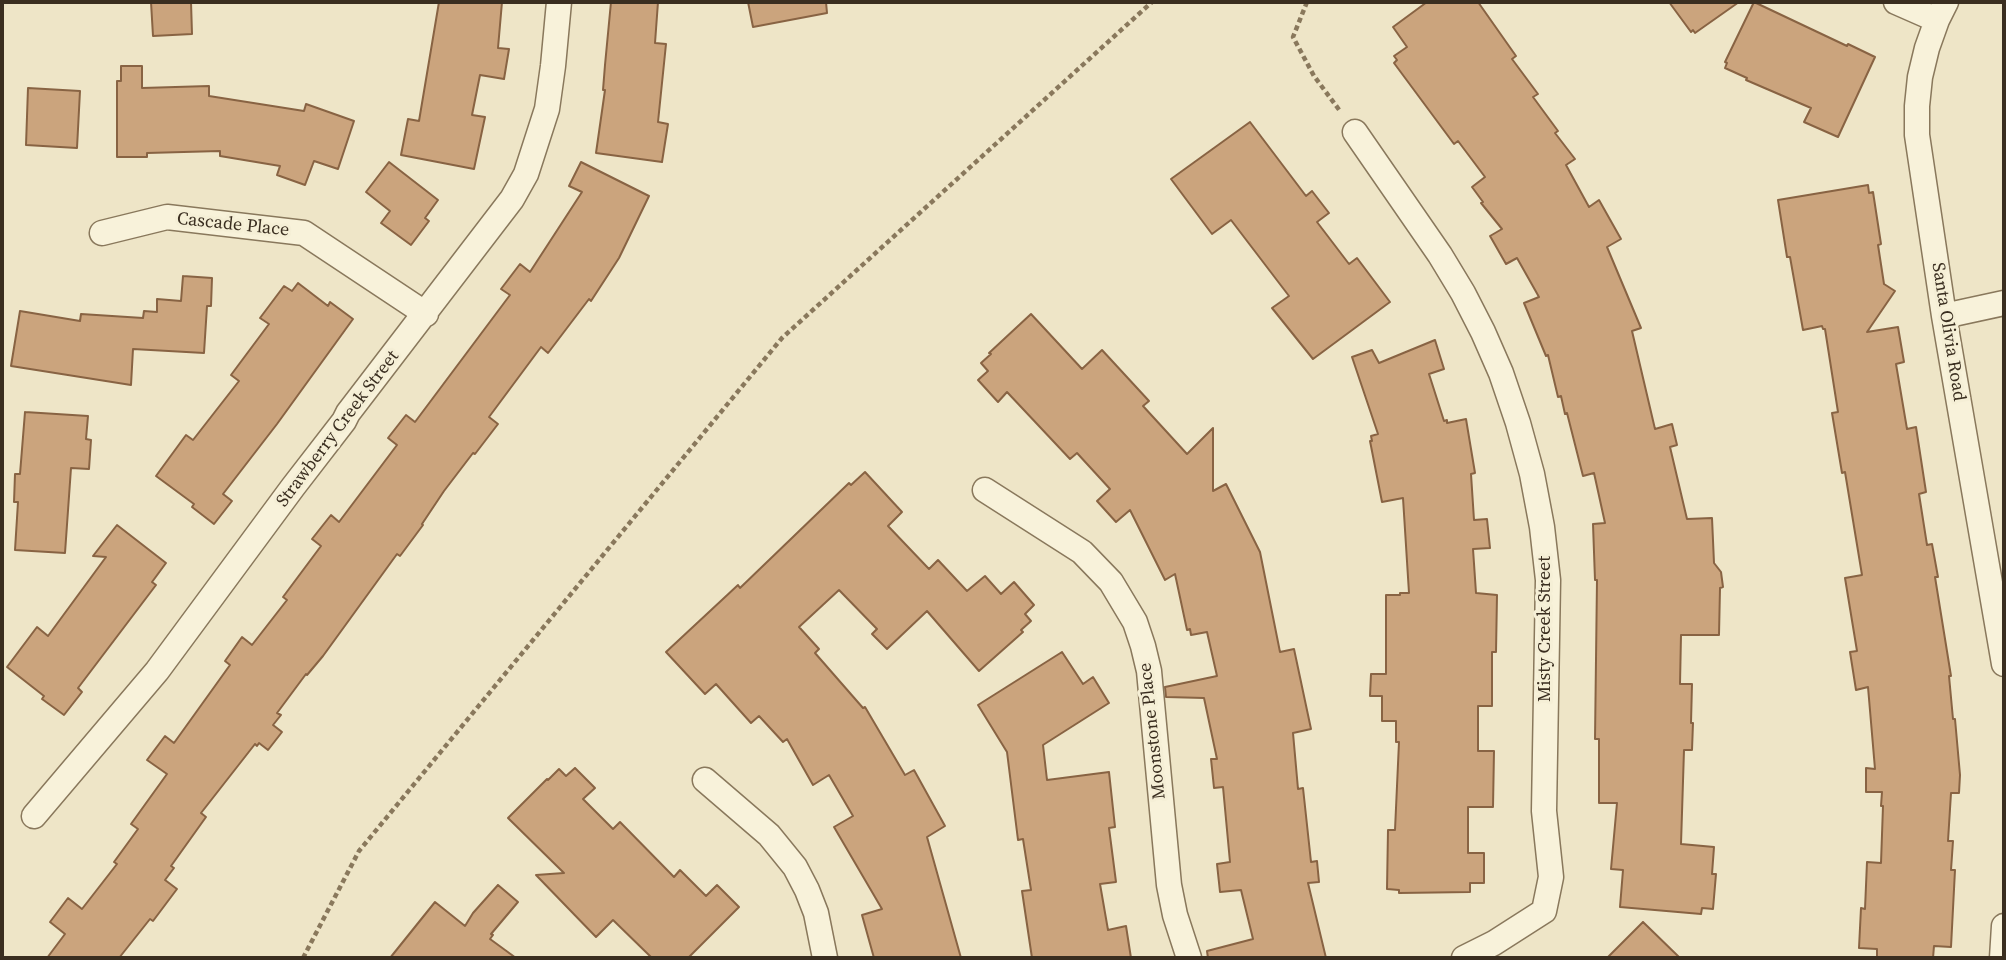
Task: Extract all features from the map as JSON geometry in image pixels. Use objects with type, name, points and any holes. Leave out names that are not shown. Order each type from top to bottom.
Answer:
[{"type":"street","name":"Strawberry Creek Street","points":[[34,816],[158,671],[348,413],[512,199],[526,174],[547,109],[559,2]]},
{"type":"street","points":[[1896,2],[1941,11]]},
{"type":"street","name":"Santa Olivia Road","points":[[1941,11],[1927,48],[1920,77],[1916,106],[1917,135],[1944,316],[2004,664]]},
{"type":"street","name":"Misty Creek Street","points":[[1355,132],[1440,255],[1483,332],[1518,423],[1532,474],[1542,527],[1548,580],[1544,811],[1550,877],[1544,911],[1494,943],[1464,958]]},
{"type":"street","name":"Cascade Place","points":[[102,233],[167,218],[304,233],[426,314]]},
{"type":"street","points":[[1944,316],[2004,303]]},
{"type":"street","name":"Moonstone Place","points":[[985,490],[1082,552],[1111,582],[1135,622],[1149,671],[1169,886],[1189,958]]},
{"type":"street","points":[[705,780],[769,835],[795,867],[816,912],[825,958]]},
{"type":"street","points":[[2002,958],[2004,926]]},
{"type":"path","points":[[303,958],[359,851],[782,338],[1152,2]]},
{"type":"path","points":[[1307,2],[1293,37],[1314,76],[1355,132]]},
{"type":"building","points":[[151,2],[191,2],[192,34],[153,36]]},
{"type":"building","points":[[439,2],[502,2],[498,48],[509,49],[504,79],[480,75],[472,115],[485,117],[474,169],[401,155],[408,119],[419,121]]},
{"type":"building","points":[[611,2],[658,2],[655,43],[666,44],[658,122],[668,124],[662,162],[596,153],[605,90]]},
{"type":"building","points":[[748,2],[826,2],[827,13],[753,27]]},
{"type":"building","points":[[1427,2],[1478,2],[1516,56],[1512,59],[1538,94],[1533,97],[1575,159],[1566,165],[1589,207],[1599,200],[1621,239],[1607,247],[1641,328],[1632,331],[1655,429],[1672,424],[1677,445],[1670,447],[1687,519],[1712,518],[1714,563],[1721,572],[1723,587],[1720,588],[1719,635],[1681,635],[1680,684],[1692,684],[1693,723],[1692,750],[1684,750],[1681,844],[1714,847],[1712,874],[1716,874],[1713,909],[1702,908],[1701,914],[1620,907],[1623,870],[1611,869],[1617,803],[1599,803],[1599,739],[1595,739],[1597,580],[1593,524],[1605,523],[1594,473],[1583,476],[1567,413],[1565,414],[1561,396],[1558,397],[1548,355],[1546,356],[1524,303],[1539,297],[1517,258],[1506,264],[1490,236],[1502,229],[1472,187],[1485,177],[1458,141],[1454,144],[1394,63],[1397,60],[1394,56],[1407,47],[1393,27]]},
{"type":"building","points":[[1669,2],[1739,2],[1695,33],[1693,30],[1691,32]]},
{"type":"building","points":[[1754,2],[1875,57],[1838,137],[1804,122],[1811,108],[1725,68],[1725,62]]},
{"type":"building","points":[[121,66],[142,66],[142,88],[209,86],[209,96],[304,111],[306,104],[354,121],[338,169],[314,161],[305,185],[277,175],[280,166],[220,156],[220,151],[147,153],[147,157],[117,157],[117,81],[121,81]]},
{"type":"building","points":[[28,88],[80,91],[77,148],[26,145]]},
{"type":"building","points":[[1250,122],[1306,196],[1312,191],[1329,213],[1317,222],[1349,264],[1357,258],[1390,302],[1313,359],[1272,308],[1289,296],[1231,220],[1212,234],[1171,179]]},
{"type":"building","points":[[389,162],[438,200],[425,218],[429,221],[411,245],[381,223],[390,211],[366,192]]},
{"type":"building","points":[[581,162],[649,196],[619,258],[591,301],[589,299],[548,353],[541,347],[489,417],[498,424],[444,491],[400,556],[397,554],[323,656],[277,713],[281,715],[273,725],[282,732],[268,750],[259,743],[257,746],[255,744],[201,813],[206,817],[171,866],[174,868],[165,880],[177,889],[153,921],[150,919],[119,958],[47,958],[65,934],[50,922],[68,898],[82,909],[117,864],[114,862],[138,829],[131,824],[167,774],[147,760],[165,736],[174,743],[230,665],[225,661],[242,637],[252,645],[287,600],[283,597],[321,546],[312,539],[331,515],[339,522],[397,445],[388,438],[406,415],[415,422],[510,295],[501,289],[520,264],[530,272],[582,192],[569,186]]},
{"type":"building","points":[[1868,185],[1869,193],[1873,192],[1884,284],[1895,291],[1867,332],[1898,327],[1904,362],[1896,364],[1907,429],[1916,427],[1926,492],[1919,494],[1927,545],[1932,544],[1938,577],[1935,577],[1951,676],[1960,775],[1959,793],[1951,793],[1948,841],[1953,841],[1951,870],[1955,870],[1951,947],[1934,946],[1933,958],[1877,958],[1877,949],[1859,948],[1861,908],[1865,909],[1867,862],[1881,863],[1883,806],[1882,792],[1866,792],[1866,768],[1875,769],[1868,687],[1856,690],[1850,652],[1857,651],[1845,578],[1862,575],[1832,413],[1838,412],[1825,329],[1822,326],[1803,330],[1778,200]]},
{"type":"building","points":[[183,276],[212,278],[204,353],[133,349],[131,385],[11,366],[20,311],[80,321],[81,314],[143,318],[144,311],[157,312],[157,299],[181,301]]},
{"type":"building","points":[[298,283],[328,306],[330,302],[353,319],[223,494],[232,501],[214,524],[192,507],[194,504],[156,476],[186,435],[193,440],[239,381],[231,375],[269,324],[260,318],[284,286],[292,291]]},
{"type":"building","points":[[1031,314],[1082,369],[1102,350],[1149,401],[1143,406],[1187,454],[1213,428],[1213,491],[1226,484],[1260,552],[1280,652],[1294,649],[1311,729],[1293,733],[1298,789],[1303,788],[1311,862],[1317,861],[1319,882],[1308,883],[1326,958],[1208,958],[1207,951],[1253,939],[1241,890],[1220,892],[1217,864],[1230,862],[1223,787],[1214,788],[1211,759],[1217,759],[1204,698],[1166,697],[1165,687],[1217,676],[1207,632],[1191,635],[1190,629],[1187,630],[1175,574],[1165,580],[1130,510],[1116,522],[1097,501],[1110,489],[1077,453],[1070,459],[1007,392],[998,402],[978,380],[988,371],[981,363],[991,354],[989,353]]},
{"type":"building","points":[[1435,340],[1444,369],[1429,374],[1444,421],[1447,420],[1447,423],[1466,419],[1475,473],[1471,474],[1474,520],[1487,519],[1490,548],[1473,549],[1476,593],[1497,595],[1496,652],[1492,652],[1492,706],[1478,706],[1478,751],[1494,751],[1493,807],[1468,807],[1468,853],[1484,853],[1484,883],[1470,883],[1470,892],[1399,893],[1399,890],[1387,889],[1388,830],[1395,830],[1399,742],[1396,742],[1396,721],[1382,721],[1382,696],[1370,696],[1371,674],[1386,674],[1386,595],[1409,593],[1403,498],[1382,502],[1370,441],[1371,436],[1378,434],[1352,357],[1372,350],[1379,363]]},
{"type":"building","points":[[25,412],[88,416],[86,439],[91,440],[89,469],[71,468],[65,553],[15,550],[18,502],[14,502],[15,474],[20,474]]},
{"type":"building","points":[[865,472],[902,512],[888,526],[929,569],[938,560],[967,591],[985,576],[1001,594],[1014,582],[1034,605],[1025,614],[1031,621],[1021,630],[1023,632],[979,671],[927,611],[887,649],[872,634],[877,629],[839,590],[799,627],[819,649],[815,653],[863,708],[865,707],[905,775],[914,770],[945,826],[927,837],[961,958],[874,958],[862,915],[882,909],[834,827],[853,816],[829,775],[813,785],[787,739],[783,742],[759,716],[751,723],[716,684],[705,694],[666,652],[738,585],[740,588],[849,483],[851,485]]},
{"type":"building","points":[[117,525],[166,563],[152,582],[156,585],[78,688],[82,692],[64,715],[7,667],[37,627],[48,636],[106,557],[93,556]]},
{"type":"building","points":[[1062,652],[1083,684],[1093,677],[1109,703],[1043,745],[1047,780],[1109,772],[1115,827],[1109,828],[1116,882],[1100,884],[1108,930],[1126,926],[1131,958],[1032,958],[1022,891],[1031,890],[1023,839],[1018,840],[1007,752],[978,705]]},
{"type":"building","points":[[575,768],[595,788],[583,799],[613,829],[620,822],[674,877],[680,870],[706,896],[717,885],[739,907],[688,958],[652,958],[613,920],[596,937],[536,875],[564,873],[508,818],[559,769],[566,776]]},
{"type":"building","points":[[498,885],[518,902],[491,934],[493,935],[490,939],[516,958],[390,958],[435,902],[465,926]]},
{"type":"building","points":[[1643,922],[1680,958],[1607,958]]}]
